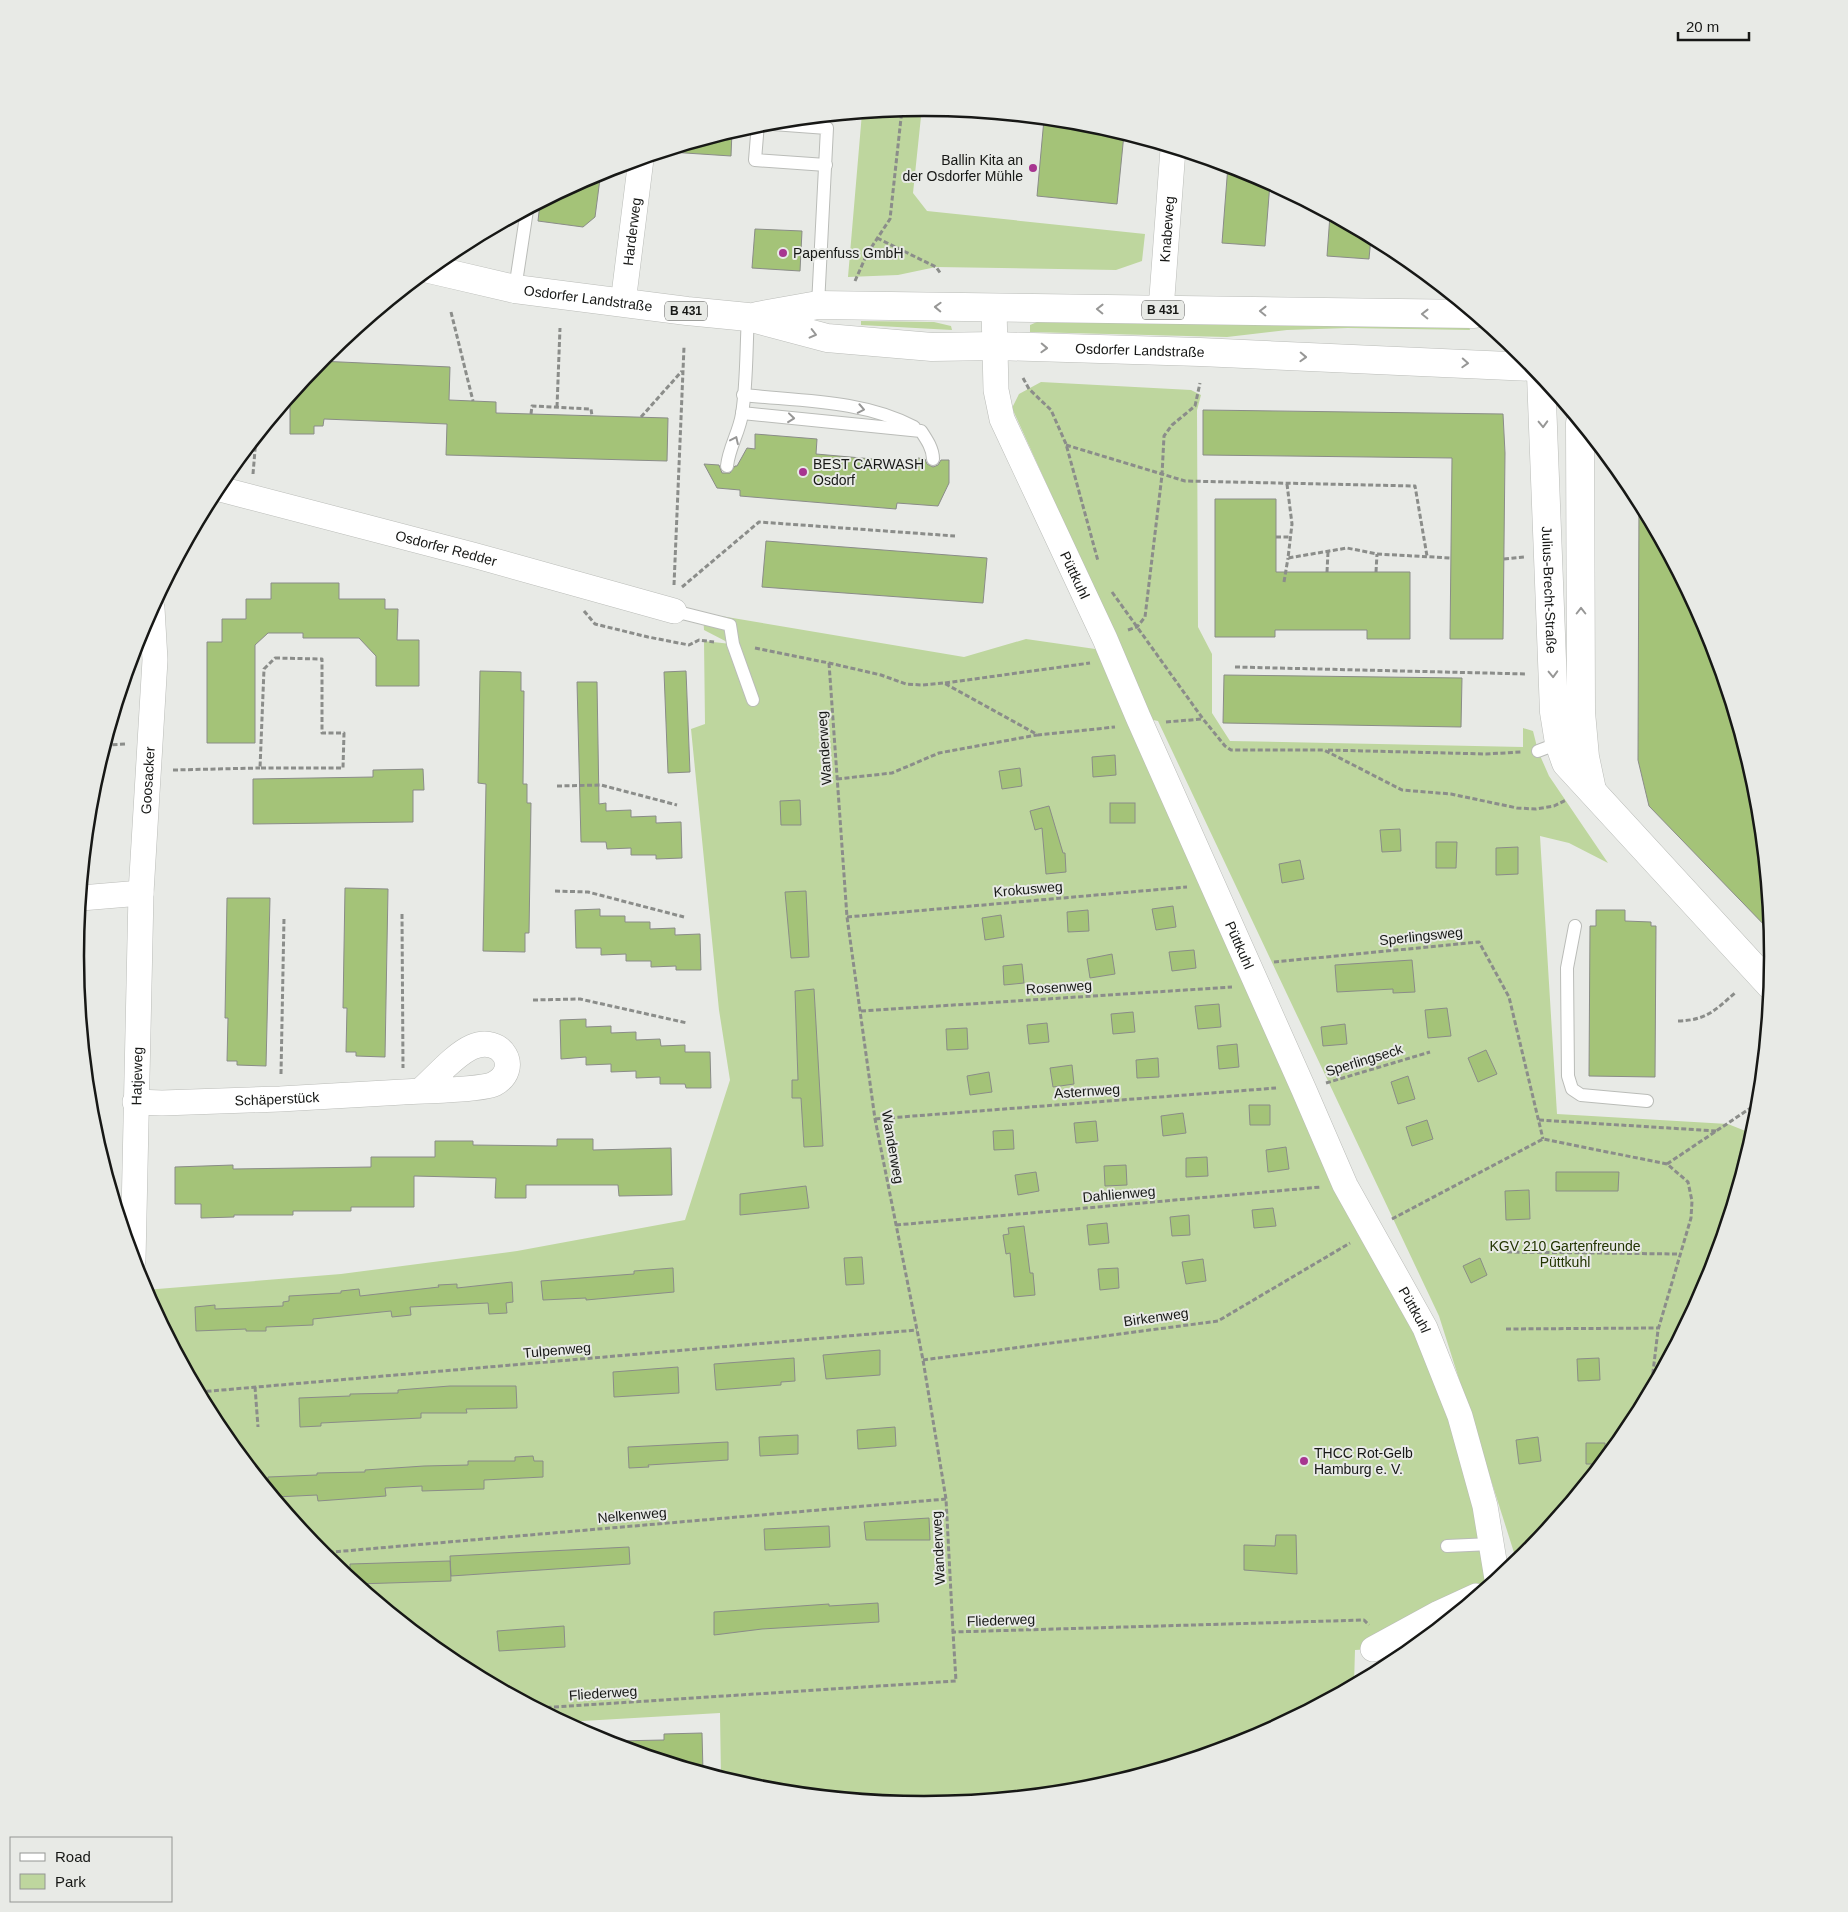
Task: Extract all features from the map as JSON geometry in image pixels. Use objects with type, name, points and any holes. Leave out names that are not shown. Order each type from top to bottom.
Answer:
[{"type":"main road","name":"Osdorfer Landstraße","points":[[438,271],[515,288],[623,303],[748,317],[828,338],[932,347],[996,346],[1200,352],[1522,366]]},
{"type":"main road","name":"Osdorfer Landstraße","points":[[748,317],[818,304],[1466,314]]},
{"type":"main road","name":"Julius-Brecht-Straße","points":[[1541,387],[1554,712],[1549,747],[1566,763],[1582,795],[1763,978]]},
{"type":"main road","name":"Julius-Brecht-Straße","points":[[1580,431],[1581,712],[1584,757],[1582,795]]},
{"type":"street","name":"Knabeweg","points":[[1161,310],[1173,154]]},
{"type":"street","name":"Harderweg","points":[[623,303],[640,165]]},
{"type":"street","name":"Püttkuhl","points":[[994,308],[996,390],[1002,419],[1105,639],[1345,1185],[1425,1328],[1460,1416],[1485,1506],[1496,1571]]},
{"type":"street","name":"Osdorfer Redder","points":[[224,490],[472,555],[674,611]]},
{"type":"street","name":"Goosacker","points":[[141,893],[155,660],[153,623]]},
{"type":"street","points":[[86,898],[141,893]]},
{"type":"street","name":"Hatjeweg","points":[[133,1240],[141,893]]},
{"type":"street","name":"Schäperstück","points":[[135,1102],[162,1104],[411,1092]]},
{"type":"street","points":[[1373,1649],[1459,1604]]},
{"type":"lane","points":[[797,126],[828,128],[818,304]]},
{"type":"lane","points":[[758,132],[755,160],[826,165]]},
{"type":"lane","points":[[515,288],[525,217]]},
{"type":"lane","points":[[727,466],[729,451],[738,433],[742,413],[748,317]]},
{"type":"lane","points":[[744,395],[856,407],[882,413],[921,431],[928,441],[933,459]]},
{"type":"lane","points":[[742,413],[921,431]]},
{"type":"lane","points":[[674,611],[730,625],[733,644],[754,700]]},
{"type":"lane","points":[[1575,926],[1567,968],[1568,1076],[1572,1089],[1581,1095],[1647,1102]]},
{"type":"lane","points":[[1447,1546],[1491,1544]]},
{"type":"path","points":[[853,284],[867,254],[890,219],[901,117]]},
{"type":"path","points":[[877,238],[936,267],[941,274]]},
{"type":"path","points":[[451,312],[473,401]]},
{"type":"path","points":[[557,407],[560,328]]},
{"type":"path","points":[[684,347],[673,584],[677,591],[759,522],[956,536]]},
{"type":"path","points":[[641,417],[683,371]]},
{"type":"path","points":[[1023,378],[1029,389],[1051,410],[1066,444],[1100,569]]},
{"type":"path","points":[[1137,627],[1145,617],[1162,475],[1164,436],[1172,425],[1195,406],[1200,383]]},
{"type":"path","points":[[531,414],[532,406],[591,409],[592,416]]},
{"type":"path","points":[[1066,444],[1185,481],[1415,486],[1427,556]]},
{"type":"path","points":[[250,497],[255,447]]},
{"type":"path","points":[[1284,582],[1292,524],[1287,484]]},
{"type":"path","points":[[1276,537],[1290,537]]},
{"type":"path","points":[[1288,558],[1347,548],[1377,554],[1451,558]]},
{"type":"path","points":[[1327,572],[1328,552]]},
{"type":"path","points":[[1376,572],[1377,554]]},
{"type":"path","points":[[1504,559],[1524,557]]},
{"type":"path","points":[[1108,587],[1203,719],[1224,746],[1231,750],[1486,754],[1549,747]]},
{"type":"path","points":[[583,610],[594,624],[670,642],[689,645],[699,640],[733,644],[881,675],[906,684],[944,683],[1113,660]]},
{"type":"path","points":[[670,642],[674,611]]},
{"type":"path","points":[[149,770],[343,768],[344,733],[322,733],[322,659],[275,658],[264,669],[260,768]]},
{"type":"path","name":"Wanderweg","points":[[829,663],[847,917],[875,1119],[923,1360],[946,1499],[953,1632]]},
{"type":"path","points":[[1235,667],[1530,674]]},
{"type":"path","points":[[944,683],[1038,735]]},
{"type":"path","points":[[837,779],[892,772],[939,753],[1038,735],[1203,719]]},
{"type":"path","points":[[1324,750],[1402,790],[1451,794],[1517,808],[1536,809],[1554,806],[1582,795]]},
{"type":"path","points":[[557,786],[602,785],[677,805]]},
{"type":"path","name":"Krokusweg","points":[[847,917],[1212,884]]},
{"type":"path","points":[[555,891],[588,892],[684,917]]},
{"type":"path","points":[[402,914],[411,1092]]},
{"type":"path","points":[[280,1099],[284,918]]},
{"type":"path","name":"Sperlingsweg","points":[[1252,975],[1479,942],[1509,997],[1543,1139]]},
{"type":"path","name":"Rosenweg","points":[[861,1011],[1252,975]]},
{"type":"path","points":[[1678,1021],[1695,1021],[1712,1013],[1736,992]]},
{"type":"path","points":[[533,1000],[580,999],[687,1023]]},
{"type":"path","name":"Sperlingseck","points":[[1303,1088],[1430,1052]]},
{"type":"path","name":"Asternweg","points":[[875,1119],[1303,1088]]},
{"type":"path","points":[[1667,1164],[1750,1109]]},
{"type":"path","points":[[1539,1120],[1717,1131]]},
{"type":"path","points":[[1543,1139],[1667,1164],[1688,1182],[1692,1201],[1691,1218],[1658,1328],[1651,1378]]},
{"type":"path","name":"Birkenweg","points":[[923,1360],[1218,1320],[1370,1231],[1543,1139]]},
{"type":"path","name":"Dahlienweg","points":[[896,1225],[1345,1185]]},
{"type":"path","points":[[1507,1252],[1679,1254]]},
{"type":"path","points":[[1506,1328],[1658,1328]]},
{"type":"path","name":"Tulpenweg","points":[[206,1391],[917,1330]]},
{"type":"path","points":[[255,1387],[258,1427]]},
{"type":"path","name":"Nelkenweg","points":[[331,1551],[946,1499]]},
{"type":"path","name":"Fliederweg","points":[[547,1707],[956,1682],[953,1632],[1364,1620],[1370,1626],[1373,1649]]},
{"type":"green space","points":[[921,116],[913,193],[927,211],[1145,234],[1142,261],[1116,270],[936,267],[898,275],[848,277],[862,119]]},
{"type":"green space","points":[[861,321],[934,322],[951,326],[952,330],[861,325]]},
{"type":"green space","points":[[1037,322],[1469,326],[1470,330],[1348,328],[1287,330],[1227,337],[1030,332],[1030,325]]},
{"type":"green space","name":"KGV 210 Gartenfreunde Püttkuhl","points":[[1041,382],[1191,390],[1201,395],[1197,410],[1198,627],[1212,654],[1212,713],[1230,741],[1523,747],[1523,728],[1533,731],[1538,751],[1549,776],[1608,863],[1569,843],[1540,836],[1557,1114],[1728,1124],[1746,1131],[1736,1173],[1720,1226],[1678,1328],[1652,1376],[1623,1423],[1591,1468],[1556,1510],[1514,1554],[1439,1316],[1158,721],[1138,717],[1439,1362],[1495,1572],[1455,1607],[1373,1649],[1355,1650],[1354,1678],[1344,1684],[1296,1710],[1246,1732],[1194,1752],[1141,1768],[1088,1780],[1034,1789],[924,1796],[814,1789],[760,1780],[721,1771],[720,1713],[578,1721],[552,1710],[504,1684],[457,1655],[412,1623],[370,1588],[330,1550],[292,1510],[257,1468],[225,1423],[196,1376],[170,1328],[153,1289],[341,1274],[517,1251],[685,1220],[730,1080],[719,1010],[691,729],[705,724],[704,641],[731,644],[704,630],[703,613],[964,657],[1026,639],[1123,653],[1012,408],[1019,394]]},
{"type":"building","points":[[1043,125],[1123,140],[1117,204],[1037,196]]},
{"type":"building","points":[[732,138],[731,156],[679,153]]},
{"type":"building","points":[[1227,173],[1269,190],[1265,246],[1222,243]]},
{"type":"building","points":[[600,181],[595,217],[583,227],[538,221],[539,209]]},
{"type":"building","points":[[1330,220],[1370,244],[1369,259],[1327,256]]},
{"type":"building","points":[[755,229],[802,231],[800,271],[752,268]]},
{"type":"building","points":[[330,362],[450,367],[449,400],[496,402],[496,413],[668,418],[667,461],[446,455],[447,424],[324,419],[323,426],[314,426],[314,434],[290,434],[290,404]]},
{"type":"building","points":[[1203,410],[1503,414],[1505,453],[1503,639],[1450,639],[1452,458],[1203,455]]},
{"type":"building","name":"BEST CARWASH Osdorf","points":[[755,434],[817,439],[816,454],[918,463],[918,458],[925,459],[927,464],[933,467],[938,465],[941,460],[949,460],[949,483],[938,506],[897,503],[896,509],[740,496],[740,490],[717,488],[704,464],[719,465],[722,473],[730,473],[737,466],[747,448],[755,449]]},
{"type":"building","points":[[1215,499],[1276,499],[1276,572],[1410,572],[1410,639],[1367,639],[1367,630],[1275,630],[1275,637],[1215,637]]},
{"type":"building","points":[[1639,515],[1678,584],[1720,686],[1736,739],[1748,792],[1757,846],[1763,924],[1649,806],[1638,760]]},
{"type":"building","points":[[766,541],[987,558],[983,603],[762,587]]},
{"type":"building","points":[[271,583],[339,583],[339,599],[385,599],[385,609],[398,609],[397,640],[419,640],[419,686],[376,686],[376,656],[359,638],[303,638],[303,633],[268,633],[255,645],[255,743],[207,743],[207,642],[222,642],[222,619],[246,619],[246,599],[271,599]]},
{"type":"building","points":[[480,671],[521,672],[521,691],[524,691],[523,784],[527,784],[527,803],[531,803],[529,933],[525,933],[525,952],[483,951],[486,784],[478,783]]},
{"type":"building","points":[[686,671],[690,772],[668,773],[664,672]]},
{"type":"building","points":[[1224,675],[1462,678],[1461,727],[1223,723]]},
{"type":"building","points":[[577,682],[597,682],[599,804],[606,803],[606,811],[631,810],[631,817],[656,816],[656,823],[681,822],[682,858],[656,859],[656,855],[631,855],[631,848],[607,849],[606,842],[581,842]]},
{"type":"building","points":[[1115,755],[1116,775],[1093,777],[1092,757]]},
{"type":"building","points":[[1020,768],[1022,786],[1002,789],[999,771]]},
{"type":"building","points":[[423,769],[424,790],[413,790],[413,822],[253,824],[253,779],[373,777],[373,770]]},
{"type":"building","points":[[800,800],[801,825],[781,825],[780,801]]},
{"type":"building","points":[[1110,803],[1135,803],[1135,823],[1110,823]]},
{"type":"building","points":[[1049,806],[1063,853],[1065,853],[1066,872],[1046,874],[1042,828],[1035,830],[1030,811]]},
{"type":"building","points":[[1400,829],[1401,851],[1382,852],[1380,830]]},
{"type":"building","points":[[1436,842],[1457,842],[1456,868],[1436,868]]},
{"type":"building","points":[[1518,847],[1518,874],[1496,875],[1496,848]]},
{"type":"building","points":[[1300,860],[1304,879],[1282,883],[1279,864]]},
{"type":"building","points":[[345,888],[388,889],[385,1057],[356,1056],[356,1052],[346,1052],[347,1008],[343,1008]]},
{"type":"building","points":[[806,891],[809,957],[791,958],[785,892]]},
{"type":"building","points":[[227,898],[270,898],[266,1066],[237,1065],[237,1061],[227,1061],[228,1018],[225,1018]]},
{"type":"building","points":[[1173,906],[1176,927],[1156,930],[1152,909]]},
{"type":"building","points":[[600,909],[600,916],[625,916],[625,922],[650,922],[650,929],[675,928],[675,935],[700,934],[701,970],[676,970],[676,966],[651,967],[651,961],[626,961],[626,954],[601,955],[601,948],[576,948],[575,910]]},
{"type":"building","points":[[1088,910],[1089,931],[1068,932],[1067,912]]},
{"type":"building","points":[[1596,910],[1625,910],[1625,921],[1651,922],[1651,926],[1656,926],[1655,1077],[1589,1076],[1590,926],[1596,926]]},
{"type":"building","points":[[1001,915],[1004,937],[985,940],[982,918]]},
{"type":"building","points":[[1194,950],[1196,968],[1172,971],[1169,952]]},
{"type":"building","points":[[1112,954],[1115,974],[1090,978],[1087,959]]},
{"type":"building","points":[[1412,960],[1415,992],[1393,993],[1393,989],[1337,992],[1335,965]]},
{"type":"building","points":[[1022,964],[1024,983],[1004,985],[1003,966]]},
{"type":"building","points":[[814,989],[823,1146],[804,1147],[801,1098],[792,1098],[792,1080],[798,1080],[795,991]]},
{"type":"building","points":[[1219,1004],[1221,1027],[1198,1029],[1195,1006]]},
{"type":"building","points":[[1447,1008],[1451,1036],[1428,1038],[1425,1010]]},
{"type":"building","points":[[1133,1012],[1135,1032],[1113,1034],[1111,1014]]},
{"type":"building","points":[[586,1019],[586,1027],[611,1026],[611,1033],[636,1032],[636,1040],[660,1039],[661,1046],[685,1045],[685,1052],[710,1052],[711,1088],[686,1088],[685,1084],[660,1084],[660,1077],[636,1078],[636,1071],[611,1072],[611,1064],[586,1065],[586,1057],[561,1059],[560,1020]]},
{"type":"building","points":[[1047,1023],[1049,1042],[1029,1044],[1027,1025]]},
{"type":"building","points":[[1345,1024],[1347,1044],[1323,1046],[1321,1027]]},
{"type":"building","points":[[967,1028],[968,1049],[947,1050],[946,1029]]},
{"type":"building","points":[[1237,1044],[1239,1067],[1219,1069],[1217,1046]]},
{"type":"building","points":[[1486,1050],[1497,1074],[1478,1082],[1468,1058]]},
{"type":"building","points":[[1158,1058],[1159,1077],[1137,1078],[1136,1060]]},
{"type":"building","points":[[1072,1065],[1074,1084],[1053,1087],[1050,1068]]},
{"type":"building","points":[[989,1072],[992,1092],[970,1095],[967,1076]]},
{"type":"building","points":[[1408,1076],[1415,1099],[1398,1104],[1391,1082]]},
{"type":"building","points":[[1249,1105],[1270,1105],[1270,1125],[1250,1125]]},
{"type":"building","points":[[1183,1113],[1186,1133],[1163,1136],[1161,1116]]},
{"type":"building","points":[[1427,1120],[1433,1139],[1412,1146],[1406,1127]]},
{"type":"building","points":[[1096,1121],[1098,1141],[1076,1143],[1074,1123]]},
{"type":"building","points":[[1013,1130],[1014,1149],[994,1150],[993,1131]]},
{"type":"building","points":[[557,1139],[593,1139],[593,1150],[671,1148],[672,1195],[619,1196],[618,1185],[526,1185],[526,1198],[495,1198],[496,1178],[414,1176],[414,1207],[351,1207],[351,1211],[293,1211],[293,1215],[234,1215],[234,1217],[201,1218],[201,1204],[175,1204],[175,1167],[233,1165],[233,1169],[371,1167],[371,1157],[435,1157],[435,1141],[473,1141],[473,1145],[557,1146]]},
{"type":"building","points":[[1286,1147],[1289,1169],[1268,1172],[1266,1150]]},
{"type":"building","points":[[1207,1157],[1208,1176],[1186,1177],[1186,1158]]},
{"type":"building","points":[[1126,1165],[1127,1185],[1105,1186],[1104,1166]]},
{"type":"building","points":[[1036,1172],[1039,1191],[1018,1195],[1015,1175]]},
{"type":"building","points":[[1556,1172],[1619,1172],[1618,1191],[1556,1191]]},
{"type":"building","points":[[806,1186],[809,1208],[740,1215],[740,1194]]},
{"type":"building","points":[[1529,1190],[1530,1219],[1506,1220],[1505,1191]]},
{"type":"building","points":[[1273,1208],[1276,1226],[1254,1228],[1252,1210]]},
{"type":"building","points":[[1189,1215],[1190,1235],[1172,1236],[1170,1217]]},
{"type":"building","points":[[1107,1223],[1109,1243],[1089,1245],[1087,1225]]},
{"type":"building","points":[[1024,1226],[1035,1295],[1014,1297],[1010,1253],[1006,1254],[1003,1235],[1009,1234],[1008,1228]]},
{"type":"building","points":[[862,1257],[864,1284],[846,1285],[844,1258]]},
{"type":"building","points":[[1480,1258],[1487,1275],[1471,1283],[1463,1266]]},
{"type":"building","points":[[1203,1259],[1206,1281],[1186,1284],[1182,1262]]},
{"type":"building","points":[[673,1268],[674,1292],[586,1300],[586,1298],[543,1300],[541,1281],[634,1274],[634,1271]]},
{"type":"building","points":[[1118,1268],[1119,1288],[1100,1290],[1098,1269]]},
{"type":"building","points":[[512,1282],[513,1302],[506,1303],[507,1313],[489,1314],[488,1303],[410,1307],[411,1315],[392,1317],[391,1311],[313,1319],[313,1325],[266,1327],[266,1331],[246,1331],[246,1329],[196,1331],[195,1307],[215,1305],[215,1309],[283,1306],[283,1302],[289,1301],[289,1296],[341,1293],[341,1291],[359,1289],[360,1296],[439,1287],[438,1285],[457,1284],[457,1288]]},
{"type":"building","points":[[880,1350],[880,1375],[826,1379],[823,1355]]},
{"type":"building","points":[[794,1358],[795,1381],[781,1382],[781,1385],[716,1390],[714,1364]]},
{"type":"building","points":[[1599,1358],[1600,1380],[1578,1381],[1577,1359]]},
{"type":"building","points":[[678,1367],[679,1393],[614,1397],[613,1372]]},
{"type":"building","points":[[450,1386],[516,1386],[517,1408],[466,1409],[467,1413],[421,1413],[421,1418],[321,1423],[321,1426],[300,1427],[299,1398],[398,1393],[398,1390]]},
{"type":"building","points":[[895,1427],[896,1446],[858,1449],[857,1430]]},
{"type":"building","points":[[798,1435],[798,1454],[760,1456],[759,1437]]},
{"type":"building","points":[[1538,1437],[1541,1461],[1519,1464],[1516,1440]]},
{"type":"building","points":[[728,1442],[728,1460],[629,1468],[628,1447]]},
{"type":"building","points":[[1586,1443],[1605,1443],[1605,1448],[1594,1464],[1586,1464]]},
{"type":"building","points":[[533,1456],[534,1461],[543,1461],[543,1477],[484,1480],[484,1489],[422,1491],[422,1486],[385,1488],[386,1496],[318,1501],[317,1495],[281,1497],[268,1482],[268,1477],[365,1472],[365,1470],[424,1466],[468,1465],[468,1461],[515,1461],[515,1457]]},
{"type":"building","points":[[929,1518],[930,1540],[866,1540],[864,1522]]},
{"type":"building","points":[[829,1526],[830,1547],[765,1550],[764,1529]]},
{"type":"building","points":[[1276,1535],[1296,1535],[1297,1574],[1244,1570],[1244,1545],[1275,1546]]},
{"type":"building","points":[[629,1547],[630,1564],[451,1576],[450,1556]]},
{"type":"building","points":[[450,1561],[451,1581],[366,1584],[350,1569],[350,1564]]},
{"type":"building","points":[[878,1603],[879,1622],[762,1629],[714,1635],[714,1612],[829,1604],[829,1606]]},
{"type":"building","points":[[564,1626],[565,1647],[499,1651],[497,1631]]},
{"type":"building","points":[[702,1733],[703,1767],[625,1741],[664,1740],[664,1734]]},
{"type":"place","name":"Ballin Kita an der Osdorfer Mühle","points":[[1033,168]]},
{"type":"place","name":"Papenfuss GmbH","points":[[783,253]]},
{"type":"place","name":"BEST CARWASH Osdorf","points":[[803,472]]},
{"type":"place","name":"THCC Rot-Gelb Hamburg e. V.","points":[[1304,1461]]}]
